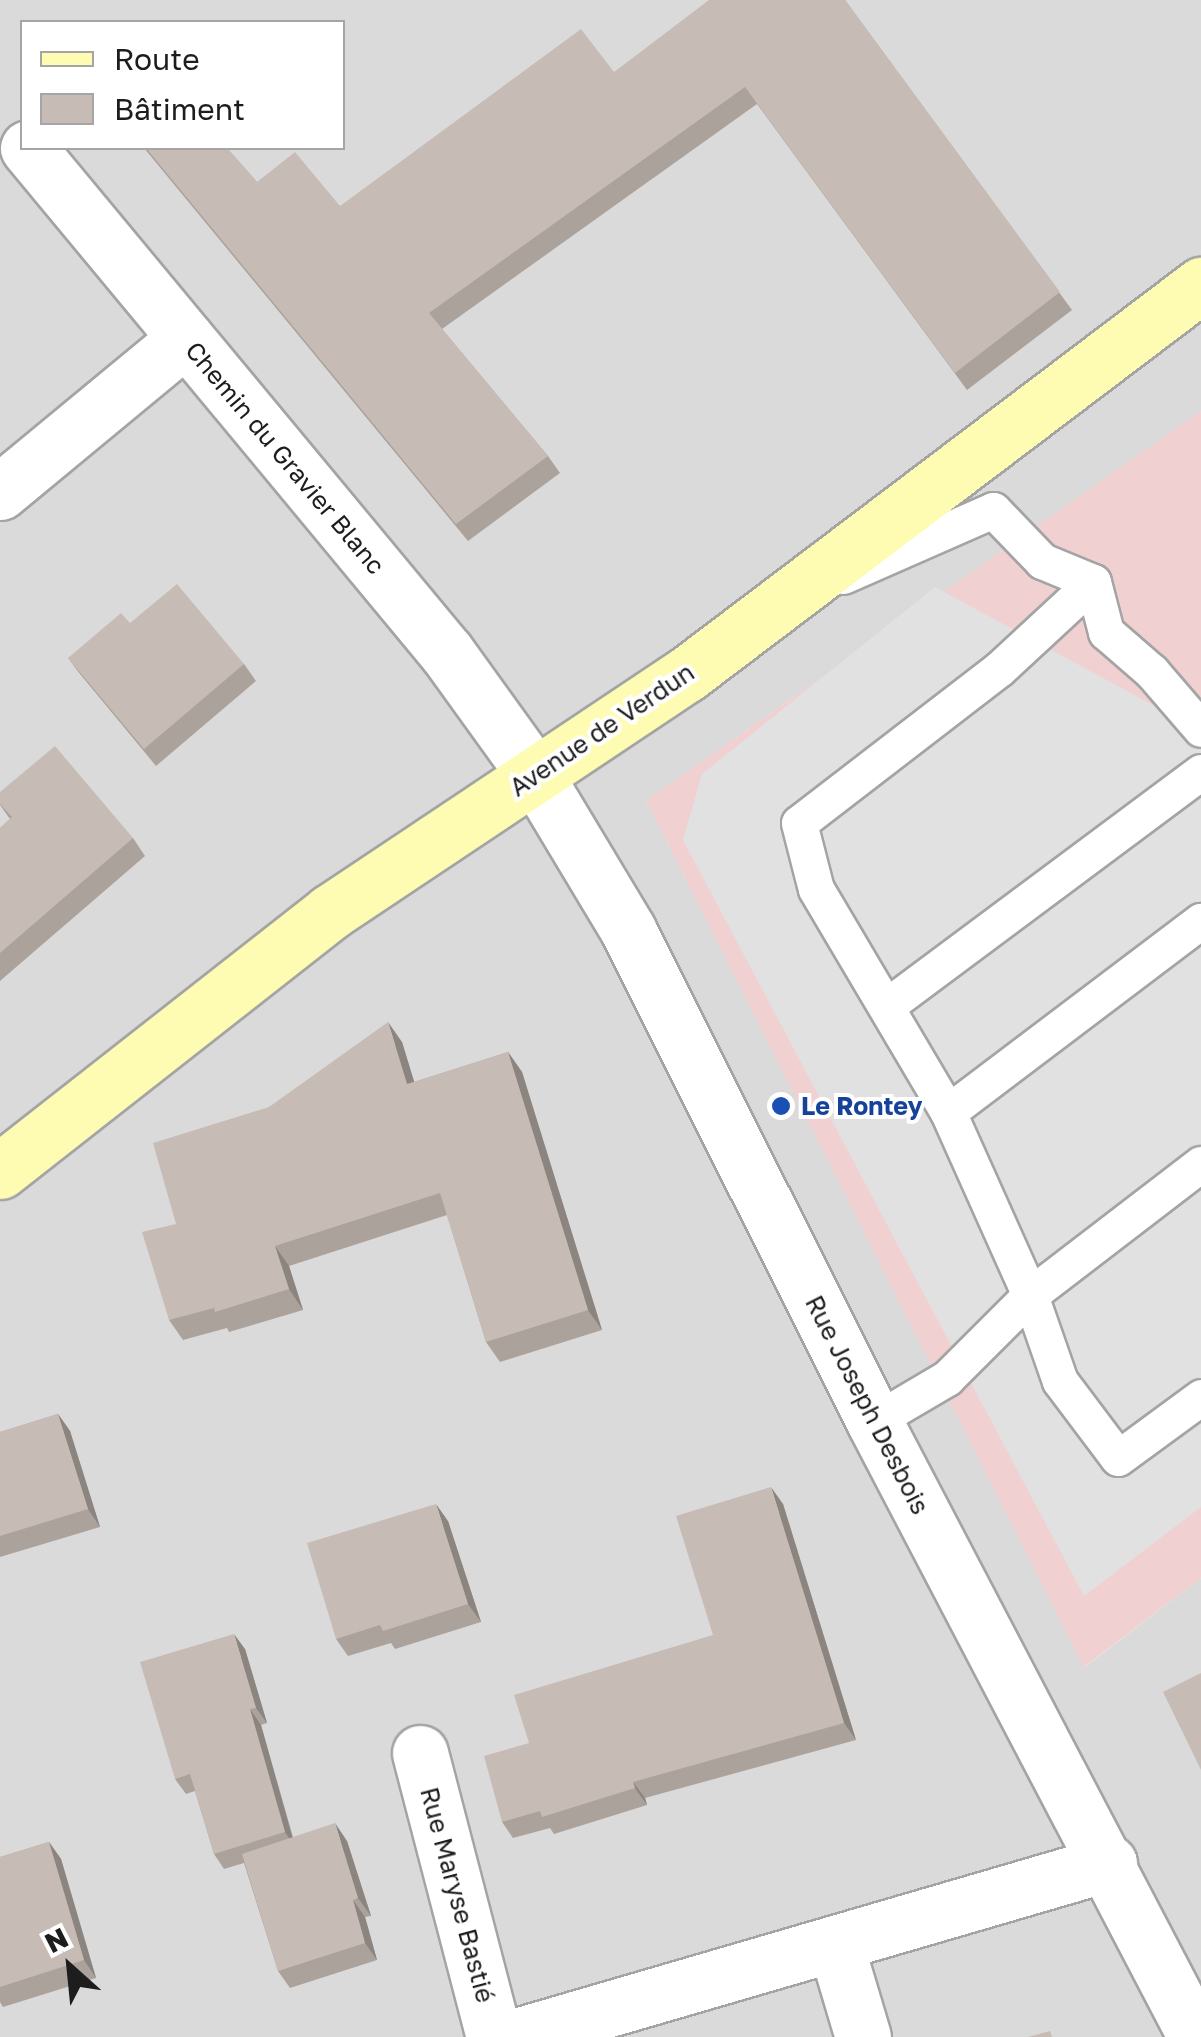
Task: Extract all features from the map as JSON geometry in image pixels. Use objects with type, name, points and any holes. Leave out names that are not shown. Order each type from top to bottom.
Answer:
[{"type":"main road","name":"Avenue de Verdun","points":[[0,1171],[330,912],[629,715],[1201,285]]},
{"type":"street","points":[[0,114],[20,139]]},
{"type":"street","name":"Chemin du Gravier Blanc","points":[[30,150],[447,654],[535,775]]},
{"type":"street","points":[[0,492],[186,338]]},
{"type":"street","name":"Rue Joseph Desbois","points":[[535,775],[628,930],[874,1421],[1196,2037]]},
{"type":"street","name":"Rue Maryse Bastié","points":[[420,1753],[494,2037]]},
{"type":"street","points":[[513,2037],[1108,1863]]},
{"type":"street","points":[[835,1943],[863,2037]]},
{"type":"lane","points":[[769,609],[993,510],[1042,561],[1093,582]]},
{"type":"lane","points":[[1093,582],[1106,632],[1152,672],[1201,730]]},
{"type":"lane","points":[[1093,582],[999,669],[799,823],[816,890],[888,1005],[948,1112],[1030,1295],[1060,1380],[1118,1458],[1201,1397]]},
{"type":"lane","points":[[888,1005],[1201,772]]},
{"type":"lane","points":[[948,1112],[1201,921]]},
{"type":"lane","points":[[874,1421],[947,1378],[1030,1295],[1201,1164]]},
{"type":"shaded area","points":[[0,0],[1201,0],[1201,411],[646,801],[1085,1667],[1201,1578],[1201,2037],[0,2037]]},
{"type":"shaded area","points":[[1201,411],[1201,1578],[1084,1667],[646,801]]},
{"type":"shaded area","points":[[935,587],[1201,731],[1201,1507],[1084,1596],[683,840],[702,774]]},
{"type":"building","points":[[709,0],[845,0],[1060,292],[955,373],[745,87],[429,313],[548,456],[456,524],[148,150],[229,150],[257,182],[295,152],[340,206],[581,29],[614,72]]},
{"type":"building","points":[[177,584],[244,664],[144,749],[68,658],[121,613],[130,623]]},
{"type":"building","points":[[55,746],[133,838],[0,953],[0,828],[12,817],[0,804],[0,792]]},
{"type":"building","points":[[388,1022],[407,1084],[508,1052],[588,1310],[486,1342],[440,1193],[275,1246],[289,1289],[215,1312],[214,1308],[169,1320],[142,1232],[176,1224],[153,1143],[269,1107]]},
{"type":"building","points":[[58,1414],[88,1509],[0,1536],[0,1432]]},
{"type":"building","points":[[771,1487],[844,1723],[633,1782],[635,1788],[542,1817],[540,1811],[502,1822],[484,1756],[529,1743],[514,1695],[713,1635],[676,1516]]},
{"type":"building","points":[[436,1504],[468,1604],[383,1631],[380,1625],[336,1639],[307,1543]]},
{"type":"building","points":[[234,1634],[256,1708],[250,1709],[285,1832],[214,1854],[190,1774],[175,1779],[140,1662]]},
{"type":"building","points":[[1201,1673],[1201,1770],[1163,1692]]},
{"type":"building","points":[[335,1823],[358,1898],[353,1900],[365,1943],[278,1971],[242,1854]]},
{"type":"building","points":[[49,1842],[84,1960],[0,1987],[0,1857]]},
{"type":"building","points":[[1050,2031],[1052,2037],[1028,2037]]},
{"type":"place","name":"Le Rontey","points":[[781,1106]]}]
